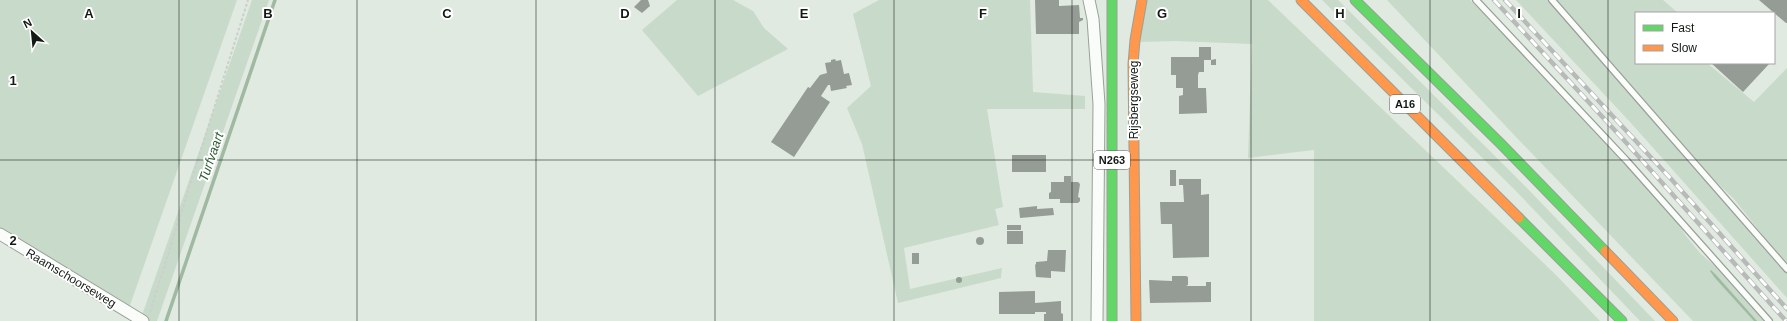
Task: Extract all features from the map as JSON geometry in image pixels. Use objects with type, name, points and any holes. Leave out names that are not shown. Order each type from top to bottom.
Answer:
[{"type":"main road","name":"Rijsbergseweg","points":[[1112,0],[1112,321]]},
{"type":"main road","name":"Rijsbergseweg","points":[[1136,321],[1133,64],[1135,40],[1142,0]]},
{"type":"main road","name":"A16","points":[[1301,0],[1622,321]]},
{"type":"main road","points":[[1355,0],[1502,144],[1672,321]]},
{"type":"street","points":[[1090,0],[1093,19],[1099,104],[1097,321]]},
{"type":"street","name":"Raamschoorseweg","points":[[0,234],[146,317]]},
{"type":"lane","points":[[1476,0],[1626,160],[1769,321]]},
{"type":"lane","points":[[1552,0],[1787,269]]},
{"type":"path","points":[[146,317],[248,0]]},
{"type":"shaded area","points":[[0,0],[237,0],[128,311],[0,231]]},
{"type":"shaded area","points":[[252,0],[269,0],[157,321],[140,321]]},
{"type":"shaded area","points":[[677,0],[733,0],[753,11],[764,28],[788,49],[698,96],[642,30]]},
{"type":"shaded area","points":[[879,0],[1030,0],[1033,92],[1085,96],[1085,109],[987,109],[1003,207],[995,209],[999,225],[904,248],[910,289],[1002,268],[1001,278],[898,303],[862,144],[847,108],[871,86],[853,14]]},
{"type":"shaded area","points":[[1146,0],[1268,0],[1555,274],[1600,321],[1314,321],[1314,150],[1248,158],[1252,44],[1175,41],[1136,42]]},
{"type":"shaded area","points":[[1322,0],[1338,0],[1521,182],[1655,321],[1640,321],[1514,189]]},
{"type":"shaded area","points":[[1387,0],[1470,0],[1560,93],[1675,219],[1686,236],[1700,253],[1717,268],[1764,321],[1693,321]]},
{"type":"shaded area","points":[[1516,0],[1549,0],[1787,273],[1787,298],[1630,122]]},
{"type":"shaded area","points":[[1556,0],[1663,0],[1677,12],[1635,12],[1635,64],[1708,64],[1754,102],[1787,68],[1787,266],[1734,199],[1716,182]]},
{"type":"shaded area","points":[[1711,270],[1757,321],[1754,321],[1715,278],[1710,271]]},
{"type":"building","points":[[641,0],[648,0],[650,6],[642,13],[634,7]]},
{"type":"building","points":[[1035,0],[1059,0],[1059,6],[1079,5],[1080,18],[1083,18],[1083,20],[1079,22],[1079,34],[1036,34]]},
{"type":"building","points":[[1759,0],[1787,0],[1787,23]]},
{"type":"building","points":[[1199,47],[1211,47],[1211,60],[1204,60],[1204,72],[1199,72],[1198,75],[1198,88],[1206,88],[1207,113],[1179,114],[1179,96],[1183,95],[1183,88],[1176,88],[1176,75],[1171,75],[1171,57],[1199,57]]},
{"type":"building","points":[[835,59],[836,61],[841,60],[844,74],[849,73],[852,85],[846,86],[847,88],[831,91],[830,85],[828,85],[821,96],[830,102],[794,157],[771,142],[808,87],[810,88],[820,75],[827,73],[825,63],[831,62],[831,60]]},
{"type":"building","points":[[1216,59],[1216,65],[1211,65],[1211,60]]},
{"type":"building","points":[[1712,64],[1769,64],[1743,92]]},
{"type":"building","points":[[1012,155],[1046,155],[1046,172],[1012,172]]},
{"type":"building","points":[[1170,170],[1176,170],[1176,186],[1170,186]]},
{"type":"building","points":[[1064,176],[1071,176],[1071,182],[1078,182],[1080,184],[1078,197],[1080,198],[1080,201],[1078,203],[1060,203],[1060,199],[1049,199],[1051,182],[1064,182]]},
{"type":"building","points":[[1179,179],[1201,179],[1201,195],[1209,194],[1209,257],[1173,258],[1172,224],[1161,224],[1160,202],[1184,202],[1183,185],[1179,185]]},
{"type":"building","points":[[1037,206],[1037,209],[1053,208],[1054,215],[1020,218],[1019,208]]},
{"type":"building","points":[[1007,225],[1021,225],[1021,230],[1007,230]]},
{"type":"building","points":[[1007,231],[1023,231],[1023,244],[1007,244]]},
{"type":"building","points":[[980,237],[983,238],[983,244],[980,245],[977,244],[976,241],[977,238]]},
{"type":"building","points":[[1048,250],[1066,250],[1065,272],[1051,271],[1051,278],[1036,277],[1035,264],[1036,265],[1036,262],[1047,261]]},
{"type":"building","points":[[912,253],[919,253],[919,264],[912,264]]},
{"type":"building","points":[[1172,276],[1188,277],[1188,285],[1186,286],[1206,286],[1206,282],[1211,282],[1211,302],[1150,303],[1149,280],[1172,281]]},
{"type":"building","points":[[959,277],[962,280],[959,283],[956,280]]},
{"type":"building","points":[[1035,291],[1035,303],[1061,301],[1063,321],[1044,321],[1044,314],[1046,314],[1046,312],[1035,312],[1035,314],[999,314],[999,292]]},
{"type":"waterway","name":"Turfvaart","points":[[166,321],[275,0]]},
{"type":"railway","points":[[1494,0],[1622,138],[1786,321]]},
{"type":"railway","points":[[1505,0],[1672,180],[1787,309]]},
{"type":"traffic: fast","points":[[1112,0],[1112,321]]},
{"type":"traffic: fast","points":[[1355,0],[1501,144],[1605,251]]},
{"type":"traffic: fast","points":[[1519,218],[1622,321]]},
{"type":"traffic: slow","points":[[1136,321],[1133,64],[1135,40],[1142,0]]},
{"type":"traffic: slow","points":[[1301,0],[1519,218]]},
{"type":"traffic: slow","points":[[1605,251],[1673,321]]}]
